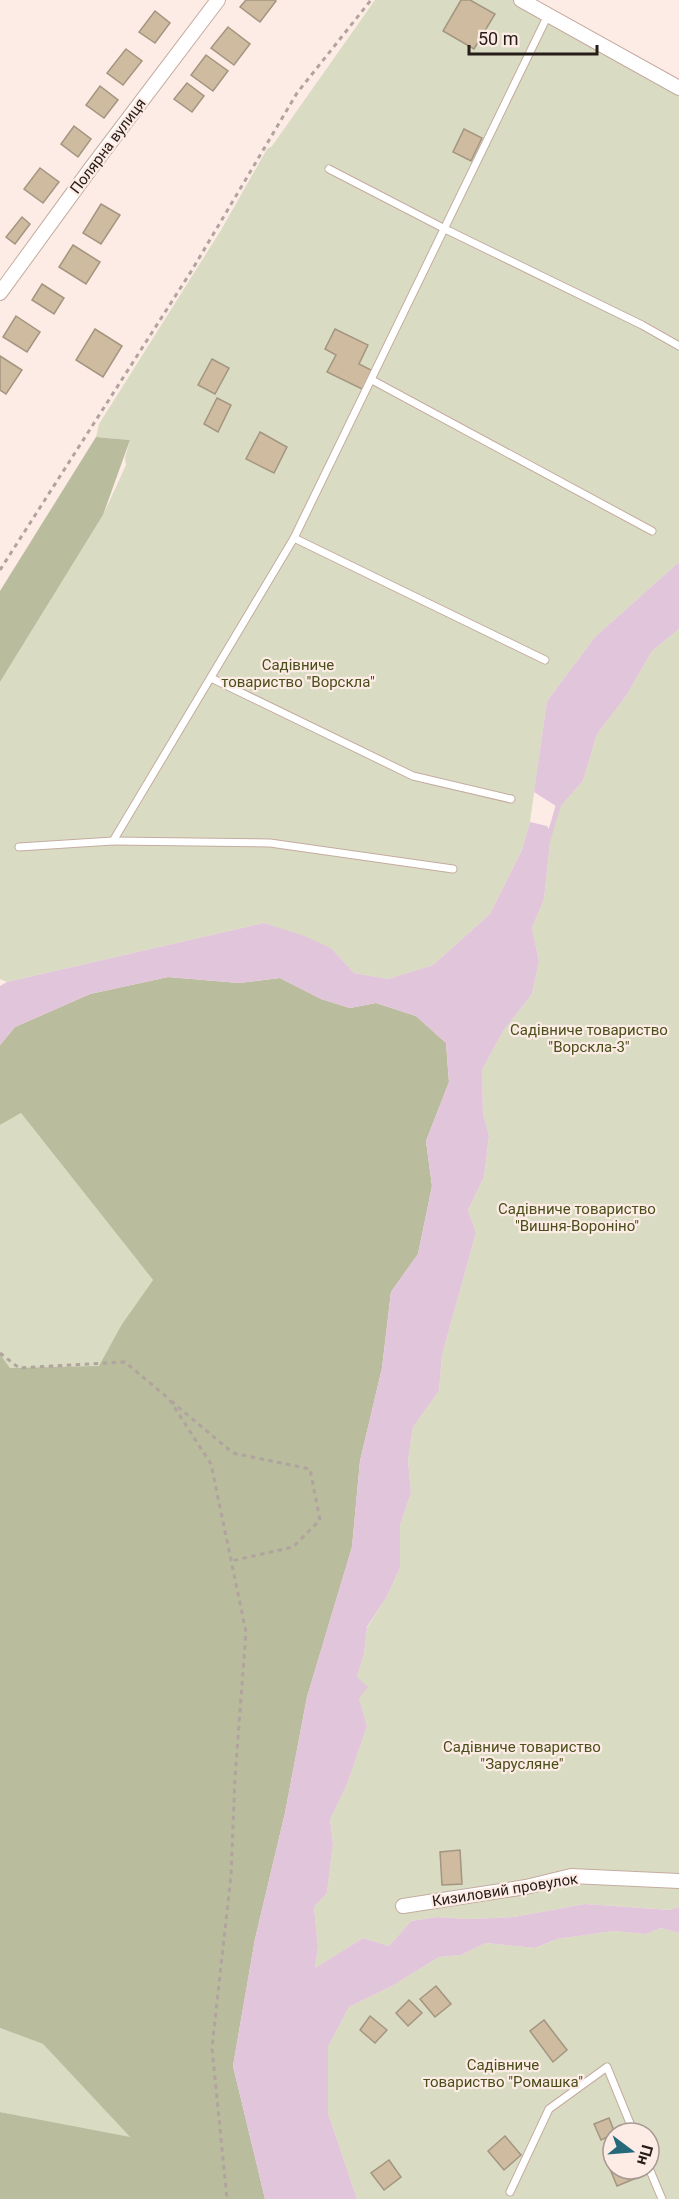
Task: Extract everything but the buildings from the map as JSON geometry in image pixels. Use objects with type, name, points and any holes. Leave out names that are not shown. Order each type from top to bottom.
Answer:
[{"type":"street","name":"Полярна вулиця","points":[[0,293],[218,0]]},
{"type":"street","points":[[521,0],[679,88]]},
{"type":"street","name":"Кизиловий провулок","points":[[403,1906],[526,1887],[571,1876],[679,1881]]},
{"type":"lane","points":[[113,841],[294,538],[548,15]]},
{"type":"lane","points":[[329,169],[445,229],[642,325],[679,346]]},
{"type":"lane","points":[[372,380],[652,531]]},
{"type":"lane","points":[[294,538],[545,660]]},
{"type":"lane","points":[[211,678],[413,776],[511,799]]},
{"type":"lane","points":[[19,847],[113,841],[270,843],[453,869]]},
{"type":"lane","points":[[510,2192],[549,2109],[607,2067],[629,2121]]},
{"type":"lane","points":[[654,2181],[662,2199]]},
{"type":"path","points":[[0,570],[192,270],[297,93],[371,0]]},
{"type":"path","points":[[0,1353],[19,1368],[125,1362],[233,1453],[310,1469],[320,1520],[293,1548],[231,1561]]},
{"type":"path","points":[[169,1399],[211,1464],[246,1632],[235,1777],[231,1875],[212,2048],[227,2199]]},
{"type":"green space","name":"Садівниче товариство \"Ворскла\"","points":[[375,0],[521,0],[679,87],[679,562],[595,637],[547,701],[530,822],[522,850],[490,914],[433,965],[388,979],[354,973],[331,948],[264,923],[7,982],[0,979],[0,682],[103,515],[126,465],[125,458],[130,440],[96,437],[99,424],[221,230],[267,149],[272,146]]},
{"type":"green space","points":[[96,437],[130,440],[103,515],[0,682],[0,591]]},
{"type":"green space","name":"Садівниче товариство \"Зарусляне\"","points":[[679,629],[679,1907],[672,1910],[585,1904],[514,1917],[470,1919],[437,1917],[411,1921],[389,1946],[363,1938],[315,1968],[318,1947],[314,1907],[327,1893],[333,1843],[330,1820],[348,1782],[367,1726],[359,1698],[357,1677],[364,1654],[367,1628],[386,1598],[400,1568],[400,1525],[411,1493],[408,1460],[413,1427],[439,1391],[442,1355],[476,1233],[468,1210],[484,1177],[489,1136],[483,1113],[482,1070],[503,1031],[532,994],[539,961],[532,928],[544,899],[551,833],[559,808],[583,781],[597,734],[626,696],[652,651]]},
{"type":"green space","points":[[168,977],[239,983],[280,978],[321,999],[350,1008],[376,1003],[416,1016],[446,1043],[449,1082],[426,1141],[432,1186],[418,1254],[391,1292],[382,1368],[360,1461],[352,1547],[307,1697],[285,1813],[255,1939],[233,2066],[265,2199],[0,2199],[0,2112],[130,2137],[43,2044],[0,2028],[0,1354],[10,1368],[99,1366],[122,1324],[153,1280],[21,1113],[0,1125],[0,1045],[15,1027],[90,994]]},
{"type":"green space","points":[[21,1113],[153,1280],[122,1324],[100,1367],[10,1368],[0,1354],[0,1125]]},
{"type":"green space","name":"Садівниче товариство \"Ромашка\"","points":[[661,1928],[679,1933],[679,2199],[357,2199],[328,2113],[328,2047],[349,2007],[392,1986],[439,1957],[461,1955],[486,1943],[535,1948],[557,1939],[614,1931],[646,1934]]},
{"type":"green space","points":[[0,2028],[43,2044],[131,2138],[0,2112]]},
{"type":"shaded area","points":[[679,562],[679,629],[652,651],[626,696],[597,734],[583,781],[559,808],[534,792],[547,701],[595,637]]},
{"type":"shaded area","points":[[530,822],[547,826],[551,833],[544,899],[532,928],[539,961],[532,994],[503,1031],[482,1070],[483,1113],[489,1136],[484,1177],[468,1210],[476,1233],[442,1355],[439,1391],[413,1427],[408,1460],[411,1493],[400,1525],[400,1568],[386,1598],[367,1627],[364,1654],[357,1677],[368,1687],[359,1698],[367,1726],[348,1782],[330,1820],[333,1843],[327,1893],[314,1907],[318,1947],[315,1968],[363,1938],[389,1946],[411,1921],[437,1917],[470,1919],[514,1917],[585,1904],[671,1910],[679,1907],[679,1933],[661,1928],[646,1934],[614,1931],[557,1939],[535,1948],[486,1943],[461,1955],[439,1957],[392,1986],[349,2007],[328,2047],[328,2113],[357,2199],[265,2199],[233,2066],[255,1939],[285,1813],[307,1697],[352,1547],[360,1461],[382,1368],[391,1292],[418,1254],[432,1186],[426,1141],[449,1082],[446,1043],[416,1016],[376,1003],[350,1008],[321,999],[280,978],[239,983],[168,977],[90,994],[15,1027],[0,1045],[0,986],[7,982],[264,923],[302,935],[331,948],[354,973],[388,979],[433,965],[490,914],[522,850]]},
{"type":"waterway","points":[[548,840],[560,800]]},
{"type":"park label","name":"Садівниче товариство \"Ворскла-3\"","points":[[589,1038]]},
{"type":"park label","name":"Садівниче товариство \"Вишня-Вороніно\"","points":[[577,1218]]}]
